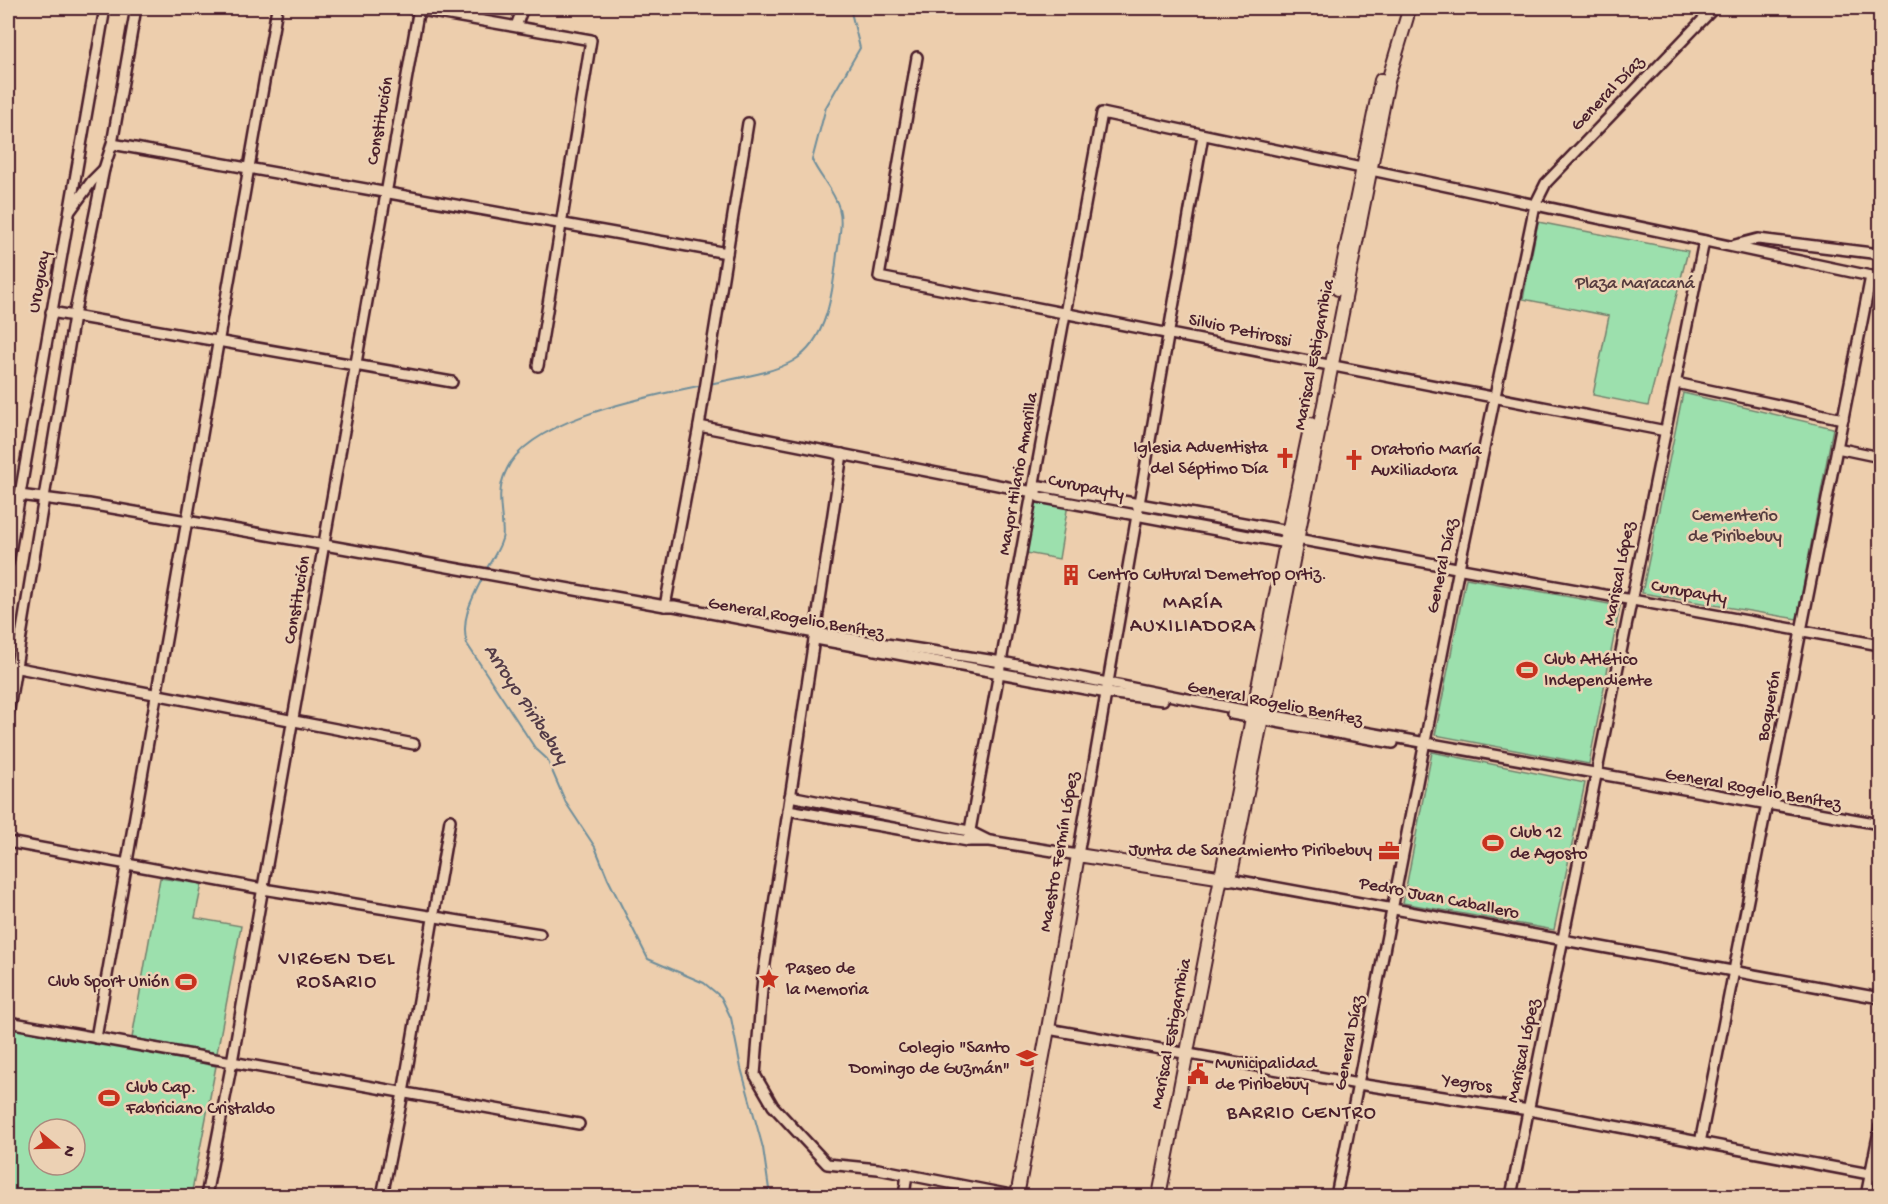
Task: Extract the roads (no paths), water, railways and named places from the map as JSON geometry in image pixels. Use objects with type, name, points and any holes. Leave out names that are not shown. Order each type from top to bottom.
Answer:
[{"type":"street","name":"Uruguay","points":[[8,563],[105,8]]},
{"type":"street","points":[[8,715],[12,666],[75,316],[104,169],[112,144],[136,8]]},
{"type":"street","points":[[96,1038],[278,8]]},
{"type":"street","points":[[416,8],[591,40],[538,366]]},
{"type":"street","name":"Constitución","points":[[206,1197],[357,364],[416,8]]},
{"type":"street","points":[[516,26],[523,8]]},
{"type":"street","name":"General Díaz","points":[[1336,1197],[1459,568],[1535,205],[1546,183],[1714,8]]},
{"type":"street","name":"Mariscal Estigarribia","points":[[1159,1197],[1186,1053],[1226,878],[1328,366],[1366,170],[1378,87],[1389,55],[1409,12]]},
{"type":"street","name":"Silvio Petirossi","points":[[917,57],[879,277],[1666,431]]},
{"type":"street","name":"Mayor Hilario Amarilla","points":[[968,836],[1102,113],[1203,135]]},
{"type":"street","points":[[665,606],[699,426],[748,123]]},
{"type":"street","points":[[1203,135],[1876,277]]},
{"type":"street","name":"Maestro Fermín López","points":[[1017,1197],[1108,689],[1203,135]]},
{"type":"street","points":[[112,144],[727,253]]},
{"type":"street","points":[[69,213],[92,181],[104,169]]},
{"type":"street","points":[[1731,246],[1758,239],[1881,254]]},
{"type":"street","name":"Mariscal López","points":[[1511,1197],[1704,241]]},
{"type":"street","name":"Boquerón","points":[[1700,1143],[1837,448],[1876,277]]},
{"type":"street","points":[[51,312],[452,382]]},
{"type":"street","points":[[1676,383],[1843,419]]},
{"type":"street","points":[[699,426],[1033,492]]},
{"type":"street","points":[[1837,448],[1881,457]]},
{"type":"street","points":[[842,454],[763,977],[755,1075],[772,1106],[827,1164],[907,1174],[1017,1197]]},
{"type":"street","name":"Curupayty","points":[[1292,538],[1283,530],[1140,503],[1040,486],[1033,492],[1039,497],[1281,542],[1292,538],[1881,645]]},
{"type":"street","name":"General Rogelio Benítez","points":[[20,495],[187,521],[674,606],[814,636],[1001,667],[1108,689],[1767,806],[1881,824]]},
{"type":"street","points":[[12,666],[414,744]]},
{"type":"street","points":[[790,796],[968,836]]},
{"type":"street","name":"General Rogelio Benítez","points":[[1767,806],[1881,830]]},
{"type":"street","points":[[788,810],[968,836]]},
{"type":"street","points":[[382,1197],[403,1093],[450,820]]},
{"type":"street","name":"Pedro Juan Caballero","points":[[968,836],[1226,878],[1881,998]]},
{"type":"street","points":[[8,842],[263,889],[540,934]]},
{"type":"street","points":[[8,1022],[579,1124]]},
{"type":"street","name":"Yegros","points":[[1048,1029],[1359,1084],[1529,1110],[1876,1175]]},
{"type":"street","points":[[1866,1197],[1876,1175],[1881,1126]]},
{"type":"street","points":[[904,1197],[907,1174]]},
{"type":"waterway","name":"Arroyo Piribebuy","points":[[709,384],[763,372],[793,361],[814,341],[827,313],[841,219],[834,195],[812,160],[826,107],[860,48],[850,8]]},
{"type":"waterway","name":"Arroyo Piribebuy","points":[[485,571],[503,537],[500,501],[502,483],[506,471],[519,453],[539,437],[565,423],[594,412],[703,385]]},
{"type":"waterway","name":"Arroyo Piribebuy","points":[[483,577],[471,601],[466,618],[467,644],[535,748],[547,759],[566,803],[595,847],[608,879],[648,959],[704,983],[721,997],[731,1018],[741,1068],[763,1148],[770,1196]]},
{"type":"place","name":"Iglesia Adventista del Séptimo Día","points":[[1285,458]]},
{"type":"place","name":"Oratorio María Auxiliadora","points":[[1354,460]]},
{"type":"place","name":"Centro Cultural Demetrop Ortiz.","points":[[1071,575]]},
{"type":"place","name":"Club Atlético Independiente","points":[[1527,670]]},
{"type":"place","name":"Club 12 de Agosto","points":[[1493,843]]},
{"type":"place","name":"Junta de Saneamiento Piribebuy","points":[[1389,851]]},
{"type":"place","name":"Paseo de la Memoria","points":[[769,979]]},
{"type":"place","name":"Club Sport Unión","points":[[186,982]]},
{"type":"place","name":"Colegio \"Santo Domingo de Guzmán\"","points":[[1027,1058]]},
{"type":"place","name":"Municipalidad de Piribebuy","points":[[1198,1074]]},
{"type":"place","name":"Club Cap. Fabriciano Cristaldo","points":[[109,1098]]},
{"type":"district","name":"MARÍA AUXILIADORA","points":[[1193,616]]},
{"type":"district","name":"VIRGEN DEL ROSARIO","points":[[337,972]]},
{"type":"district","name":"BARRIO CENTRO","points":[[1302,1114]]},
{"type":"park label","name":"Plaza Maracaná","points":[[1635,284]]},
{"type":"park label","name":"Cementerio de Piribebuy","points":[[1735,526]]}]
